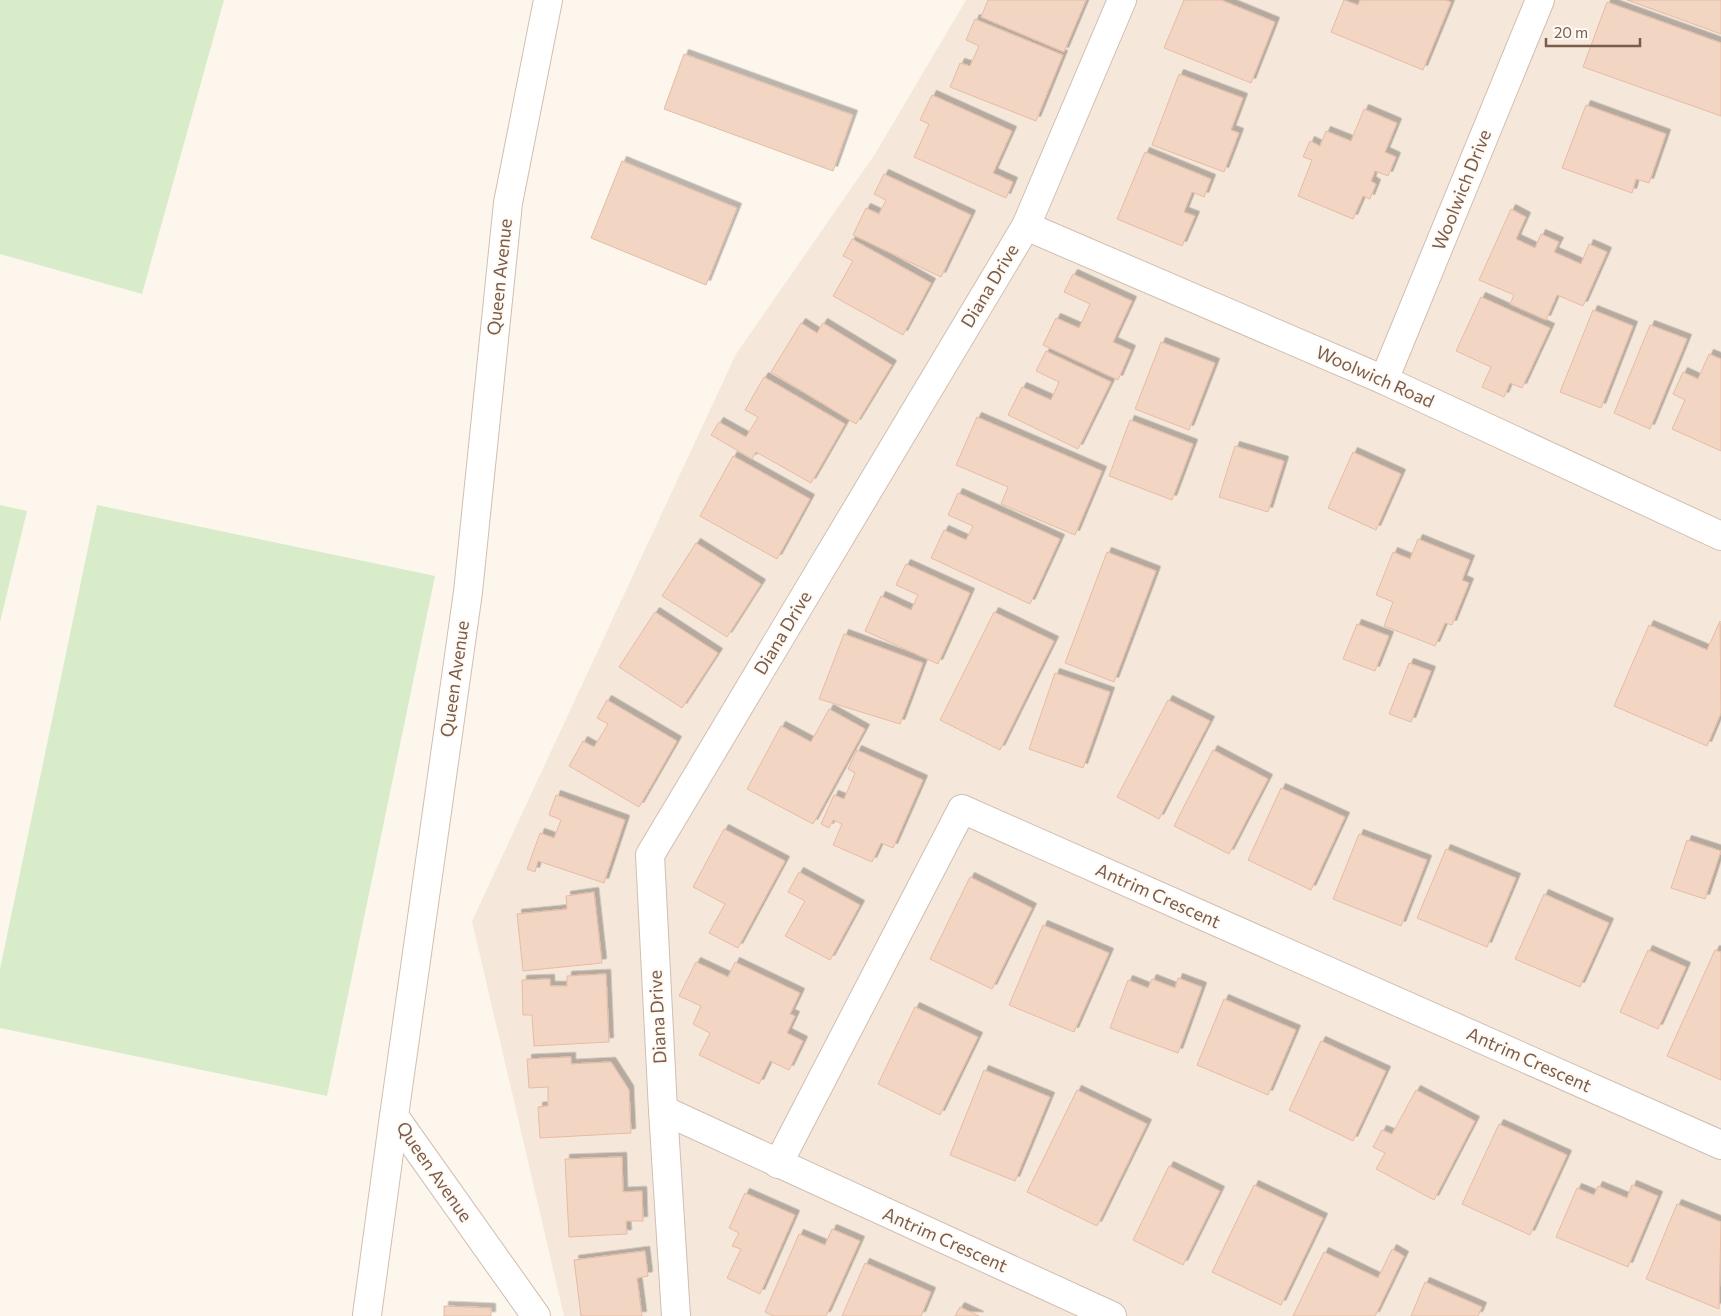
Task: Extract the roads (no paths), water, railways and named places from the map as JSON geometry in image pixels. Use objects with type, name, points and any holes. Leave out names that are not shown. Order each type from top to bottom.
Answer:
[{"type":"street","name":"Queen Avenue","points":[[536,1316],[394,1116],[468,592],[508,203],[548,0]]},
{"type":"street","name":"Diana Drive","points":[[676,1316],[662,1110],[650,855],[1026,226],[1122,0]]},
{"type":"street","name":"Woolwich Drive","points":[[1384,380],[1540,0]]},
{"type":"street","name":"Woolwich Road","points":[[1026,226],[1384,380],[1721,536]]},
{"type":"street","name":"Antrim Crescent","points":[[778,1164],[962,809],[1721,1145]]},
{"type":"street","name":"Antrim Crescent","points":[[662,1110],[1112,1316]]},
{"type":"street","points":[[367,1315],[394,1116]]}]
